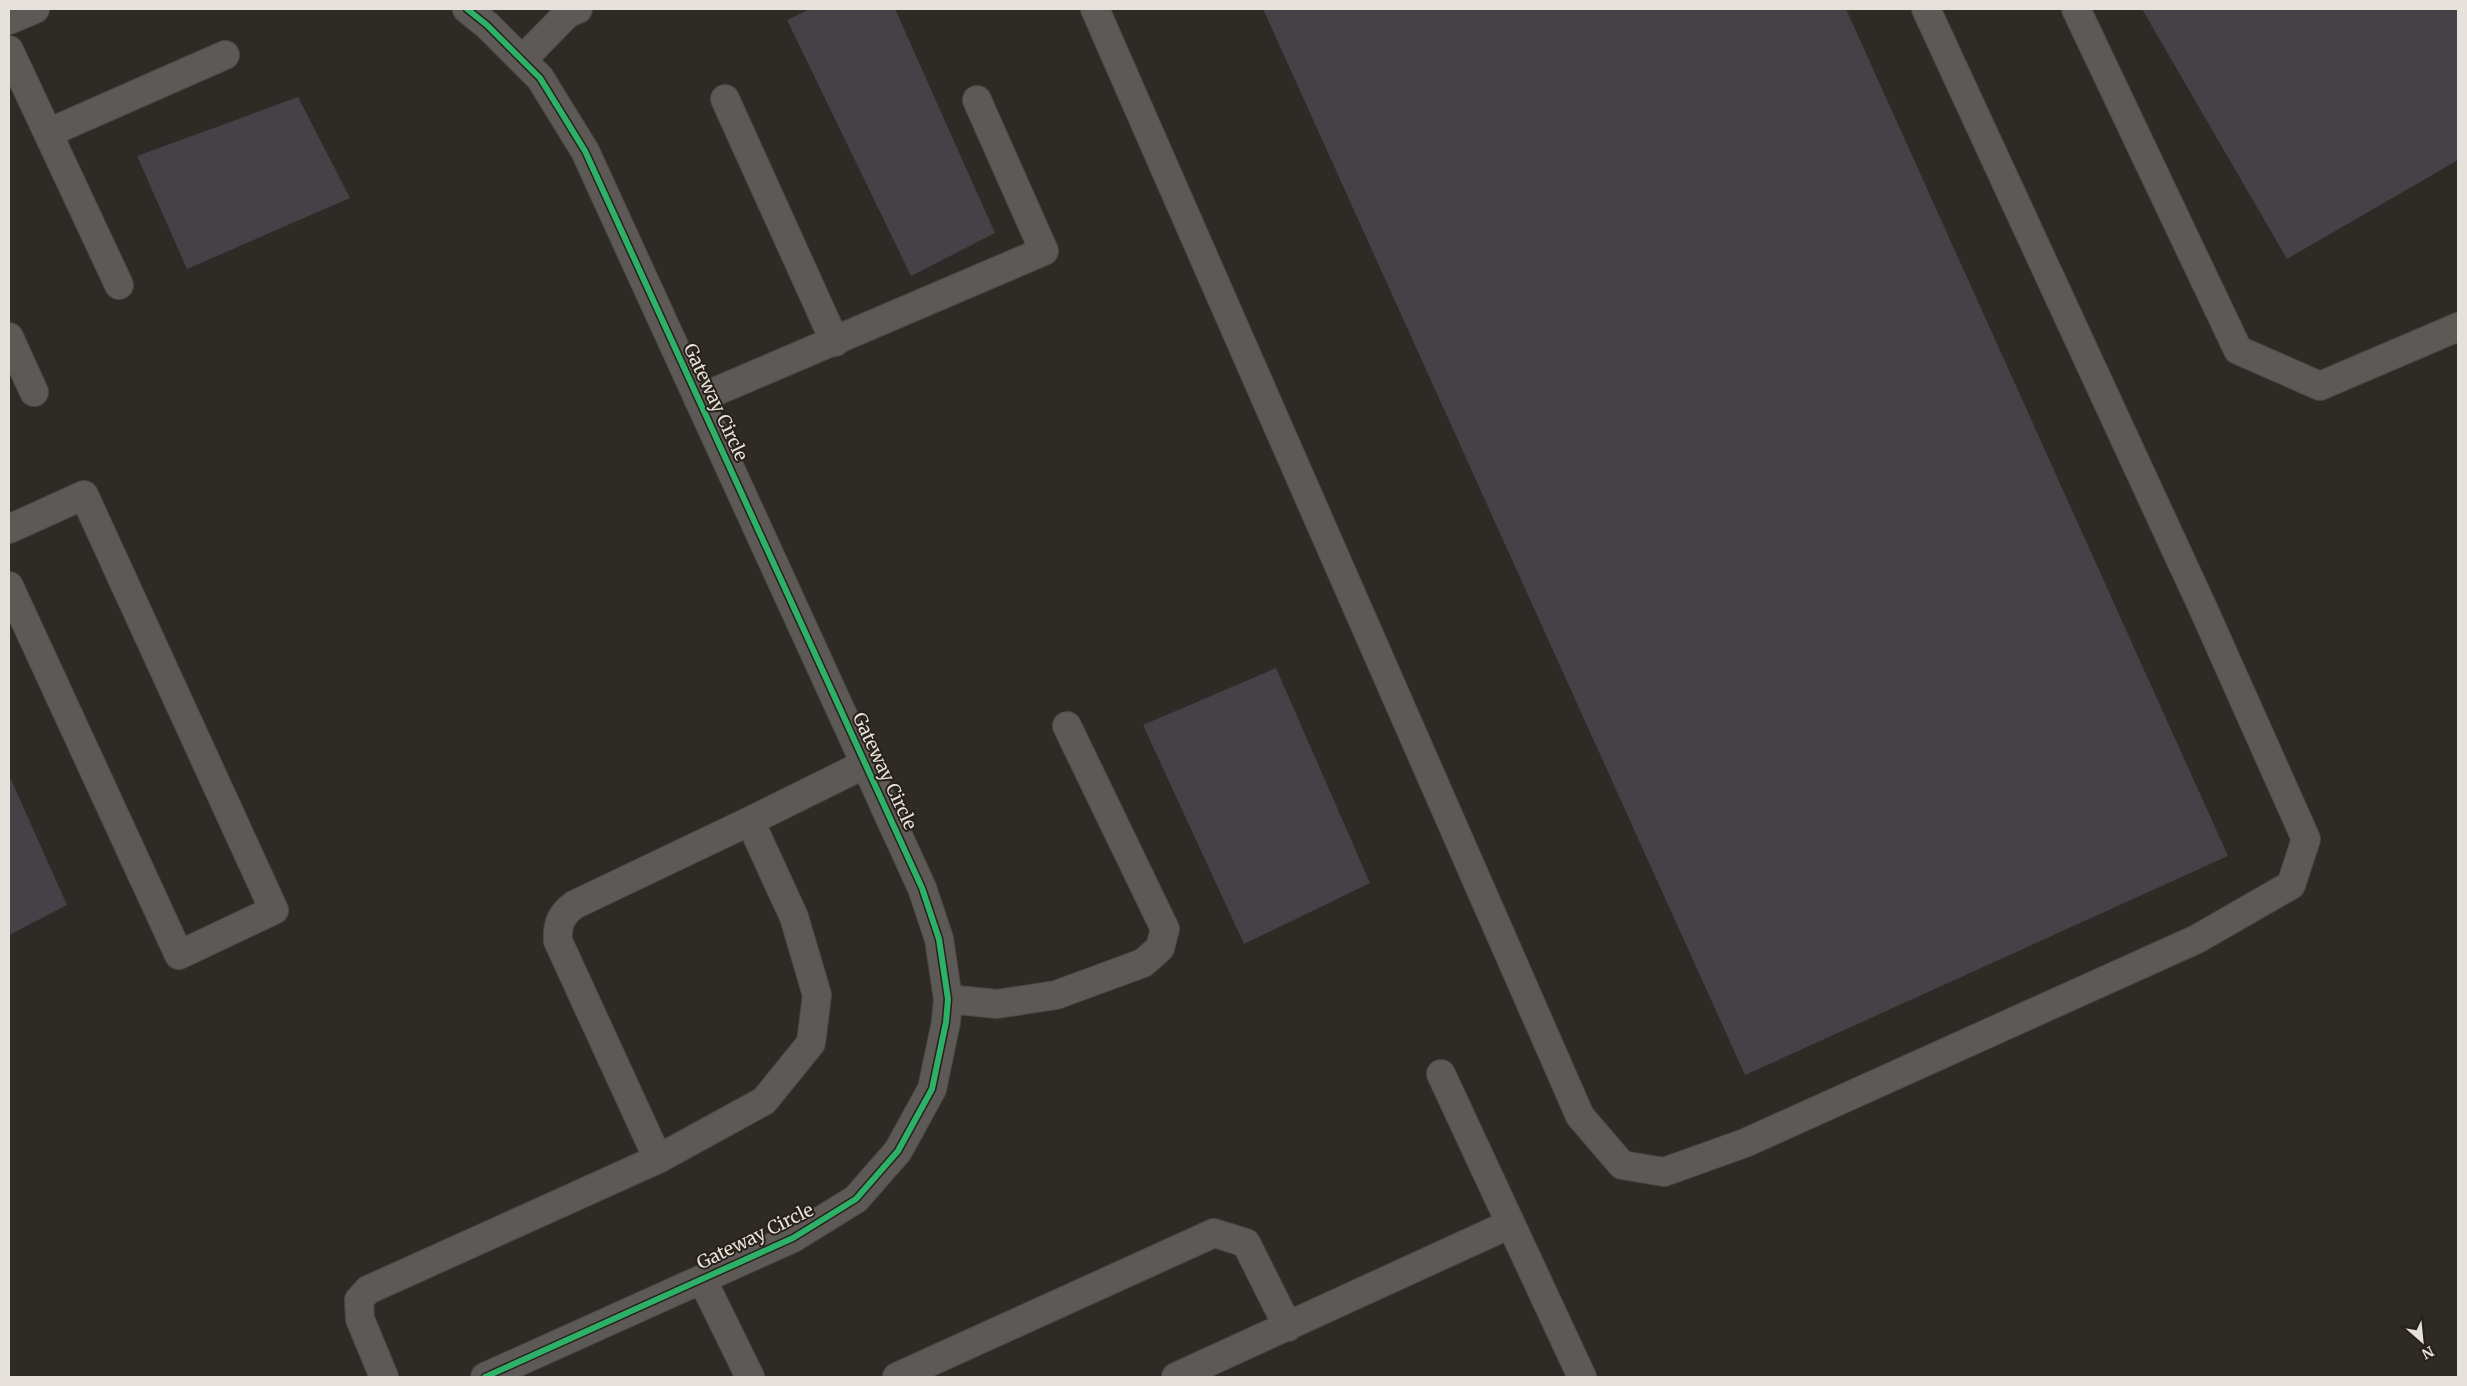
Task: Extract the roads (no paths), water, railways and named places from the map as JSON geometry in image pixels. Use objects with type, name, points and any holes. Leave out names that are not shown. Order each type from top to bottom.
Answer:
[{"type":"street","points":[[9,20],[36,9]]},
{"type":"street","name":"Gateway Circle","points":[[467,9],[488,25],[540,78],[585,151],[922,888],[939,939],[948,999],[946,1022],[932,1089],[898,1150],[856,1199],[793,1238],[485,1377]]},
{"type":"street","points":[[522,60],[568,13],[578,9]]},
{"type":"street","points":[[1095,9],[1580,1116],[1622,1165],[1664,1172],[1745,1143],[2198,939],[2291,885],[2306,839],[2202,606],[1926,9]]},
{"type":"street","points":[[2076,9],[2238,350],[2320,386],[2458,327]]},
{"type":"street","points":[[9,50],[119,285]]},
{"type":"street","points":[[48,133],[225,56]]},
{"type":"street","points":[[724,99],[836,342]]},
{"type":"street","points":[[698,399],[836,342],[1044,251],[978,100]]},
{"type":"street","points":[[9,336],[34,392]]},
{"type":"street","points":[[9,529],[84,495],[274,910],[179,955],[9,586]]},
{"type":"street","points":[[948,999],[997,1004],[1056,995],[1143,963],[1160,948],[1165,929],[1066,726]]},
{"type":"street","points":[[658,1159],[558,941],[558,929],[562,914],[574,905],[866,764]]},
{"type":"street","points":[[384,1377],[360,1319],[359,1300],[368,1290],[658,1159],[764,1101],[811,1043],[817,995],[794,917],[750,821]]},
{"type":"street","points":[[1441,1074],[1582,1377]]},
{"type":"street","points":[[1176,1377],[1210,1370],[1288,1327],[1510,1224]]},
{"type":"street","points":[[897,1377],[1214,1233],[1246,1243],[1288,1327]]},
{"type":"street","points":[[702,1279],[750,1377]]}]
